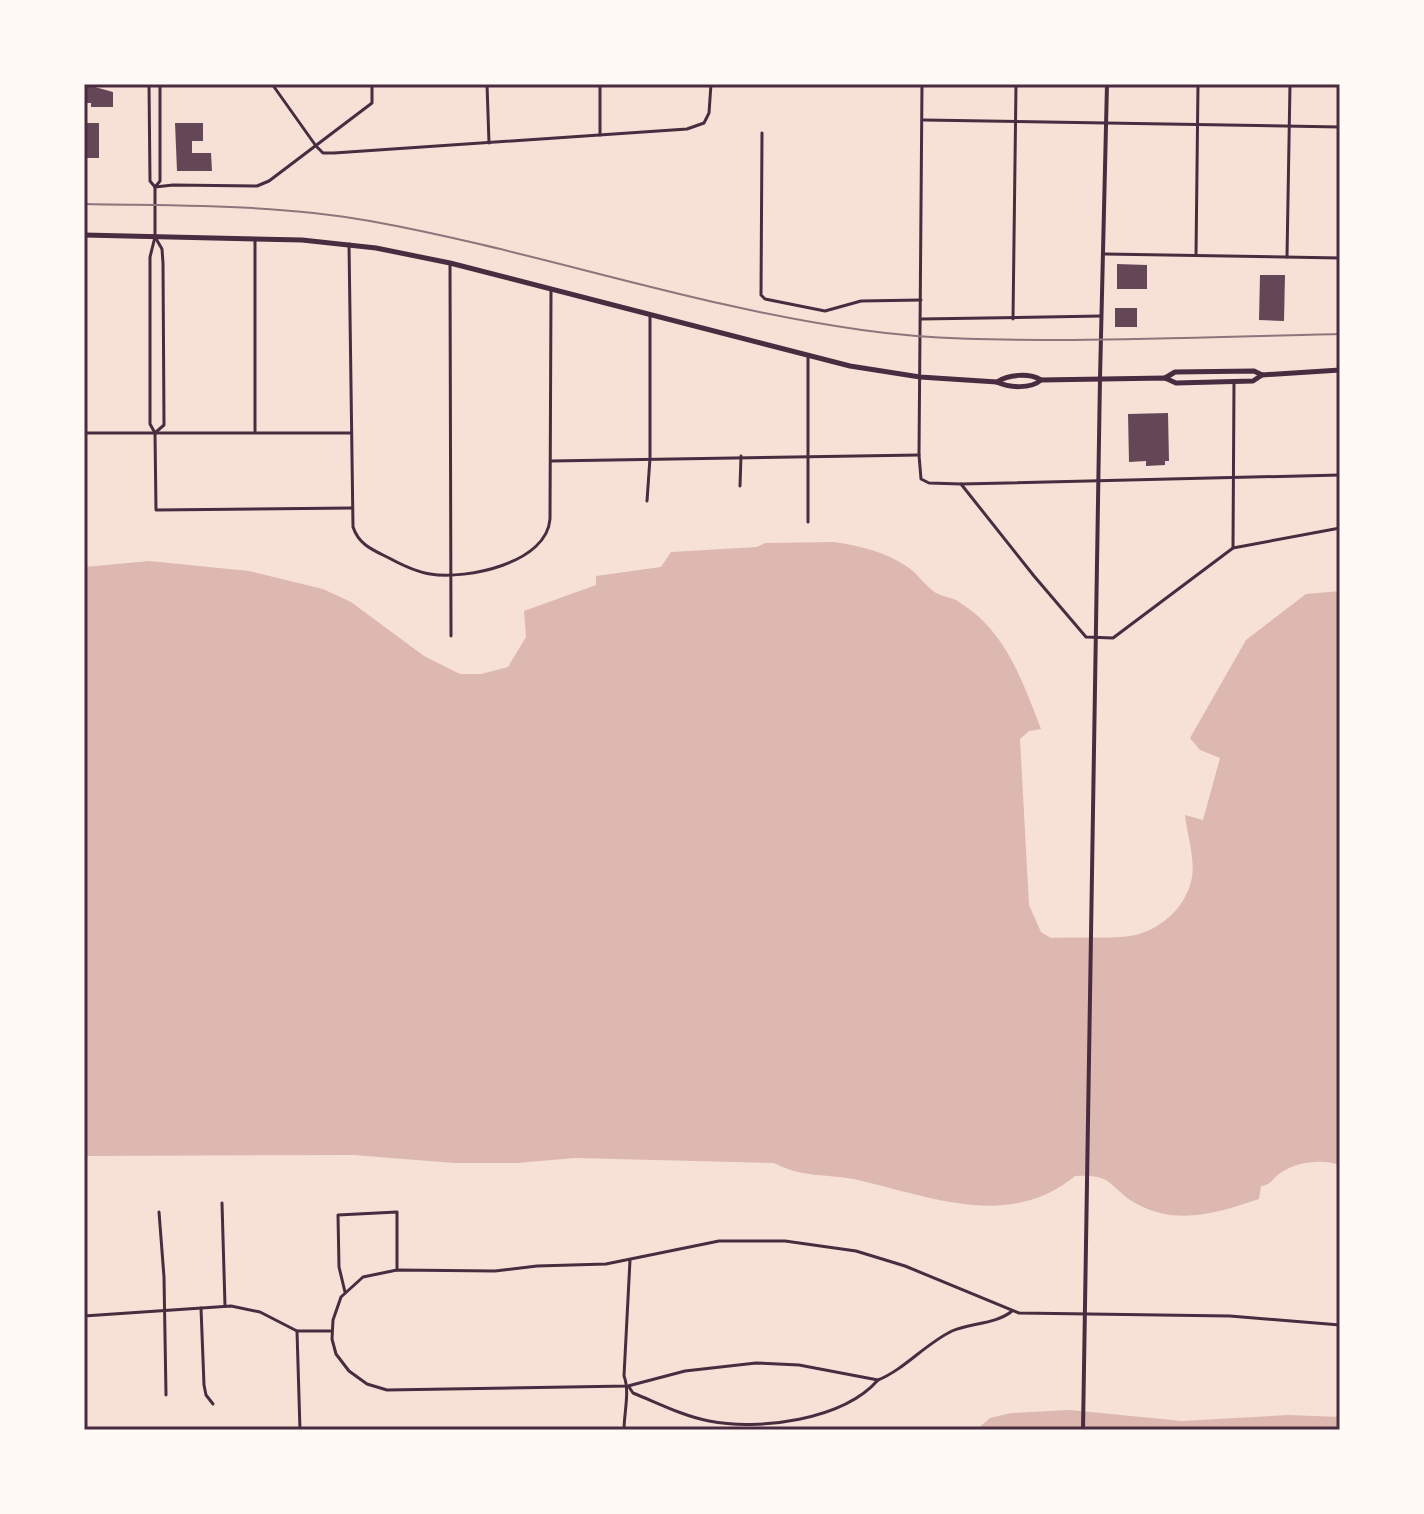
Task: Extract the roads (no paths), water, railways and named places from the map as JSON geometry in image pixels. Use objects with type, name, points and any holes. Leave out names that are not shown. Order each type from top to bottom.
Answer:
[{"type":"main road","points":[[1083,1430],[1107,84]]},
{"type":"main road","points":[[84,235],[349,244],[450,263],[808,356],[920,377],[997,382],[1004,376],[1035,376],[1041,380],[1165,378],[1176,383],[1253,381],[1262,375],[1340,370]]},
{"type":"main road","points":[[1165,378],[1175,372],[1254,371],[1262,375]]},
{"type":"street","points":[[149,84],[150,181],[155,187],[155,237],[150,257],[150,424],[155,433],[156,510],[352,508]]},
{"type":"street","points":[[155,187],[160,181],[160,84]]},
{"type":"street","points":[[272,84],[323,153],[687,129],[704,123],[709,113],[711,84]]},
{"type":"street","points":[[155,187],[257,186],[269,181],[372,103],[372,84]]},
{"type":"street","points":[[487,84],[489,143]]},
{"type":"street","points":[[600,84],[600,135]]},
{"type":"street","points":[[922,84],[921,479],[929,483],[961,484],[1340,475]]},
{"type":"street","points":[[1013,319],[1016,84]]},
{"type":"street","points":[[1196,255],[1198,84]]},
{"type":"street","points":[[1287,257],[1290,84]]},
{"type":"street","points":[[922,120],[1340,127]]},
{"type":"street","points":[[762,133],[761,295],[765,299],[825,311],[861,301],[921,300]]},
{"type":"street","points":[[155,237],[162,249],[164,410],[164,425],[155,433]]},
{"type":"street","points":[[255,239],[255,432]]},
{"type":"street","points":[[349,244],[353,527],[357,539],[370,549],[430,574],[481,573],[502,566],[532,549],[548,535],[551,290]]},
{"type":"street","points":[[1105,254],[1340,258]]},
{"type":"street","points":[[450,263],[451,636]]},
{"type":"street","points":[[647,501],[650,316]]},
{"type":"street","points":[[921,319],[1101,316]]},
{"type":"street","points":[[808,356],[808,522]]},
{"type":"street","points":[[1233,548],[1234,382]]},
{"type":"street","points":[[84,433],[350,433]]},
{"type":"street","points":[[551,461],[919,455]]},
{"type":"street","points":[[740,486],[741,456]]},
{"type":"street","points":[[961,484],[1086,637],[1096,639],[1113,638],[1233,548],[1340,528]]},
{"type":"street","points":[[222,1203],[225,1306]]},
{"type":"street","points":[[159,1212],[166,1395]]},
{"type":"street","points":[[345,1292],[339,1267],[338,1215],[397,1212],[397,1270]]},
{"type":"street","points":[[878,1380],[799,1365],[756,1363],[685,1371],[628,1386],[387,1390],[367,1384],[349,1371],[336,1354],[331,1331],[345,1292],[363,1277],[397,1270],[495,1271],[606,1264],[719,1241],[799,1242],[880,1257],[1012,1311],[1230,1316],[1340,1325]]},
{"type":"street","points":[[630,1260],[624,1376],[628,1386],[633,1393],[690,1416],[725,1424],[797,1420],[820,1413],[859,1396],[949,1333],[966,1325],[1006,1316],[1012,1311]]},
{"type":"street","points":[[84,1316],[225,1306],[251,1309],[297,1331],[331,1331]]},
{"type":"street","points":[[201,1308],[204,1385],[206,1395],[213,1404]]},
{"type":"street","points":[[297,1331],[300,1430]]},
{"type":"street","points":[[624,1430],[624,1401],[628,1386]]},
{"type":"railway","points":[[84,204],[263,209],[335,215],[432,233],[800,320],[914,336],[1046,340],[1340,334]]}]
